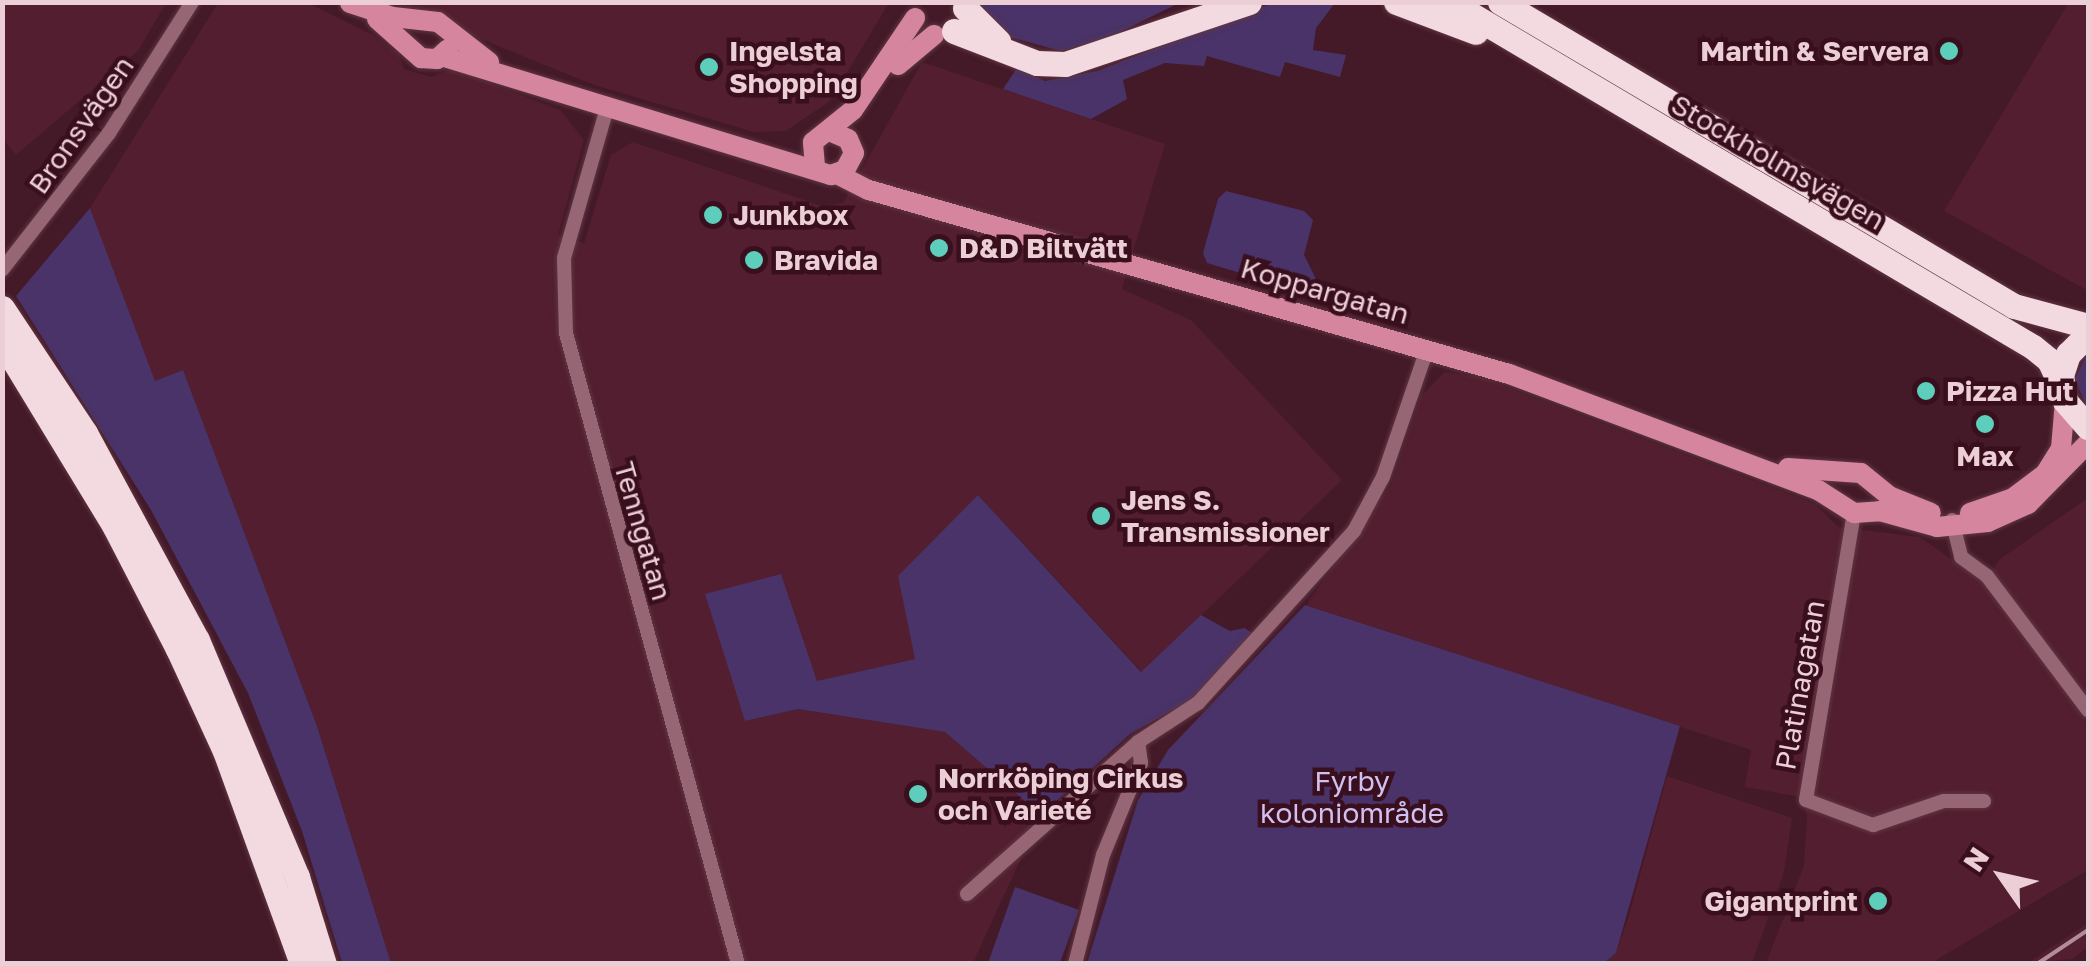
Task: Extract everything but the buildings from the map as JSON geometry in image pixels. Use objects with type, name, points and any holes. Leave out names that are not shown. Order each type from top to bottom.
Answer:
[{"type":"highway","points":[[1166,27],[1190,2]]},
{"type":"highway","points":[[954,19],[1037,64],[1065,64],[1249,2]]},
{"type":"highway","points":[[1396,2],[1554,64]]},
{"type":"highway","name":"Stockholmsvägen","points":[[1450,2],[2032,346],[2049,360],[2063,394],[2088,427]]},
{"type":"highway","name":"Stockholmsvägen","points":[[1500,2],[2014,306],[2088,326]]},
{"type":"highway","points":[[1513,2],[1534,23]]},
{"type":"highway","points":[[2,308],[85,432],[197,640],[297,877],[324,964]]},
{"type":"highway","points":[[2063,394],[2068,354],[2088,334]]},
{"type":"highway","points":[[2,341],[106,510],[178,648],[224,750],[302,964]]},
{"type":"street","name":"Bronsvägen","points":[[2,270],[127,107],[192,2]]},
{"type":"street","points":[[350,3],[420,23],[438,22],[446,46],[506,73],[753,152],[814,166],[821,137]]},
{"type":"street","points":[[350,3],[410,43],[420,58],[446,46]]},
{"type":"street","points":[[753,152],[821,137],[866,94],[915,10],[954,19]]},
{"type":"street","points":[[837,174],[902,58],[954,19]]},
{"type":"street","points":[[410,43],[420,23]]},
{"type":"street","name":"Tenngatan","points":[[607,108],[564,258],[566,332],[738,964]]},
{"type":"street","points":[[821,137],[853,151],[887,192]]},
{"type":"street","name":"Koppargatan","points":[[814,166],[887,192],[1509,374],[1854,508],[1952,522],[2016,512],[2088,443]]},
{"type":"street","points":[[967,894],[1138,742],[1198,703],[1354,531],[1383,477],[1426,349]]},
{"type":"street","name":"Koppargatan","points":[[1952,522],[2013,498],[2045,474],[2061,448],[2063,394]]},
{"type":"street","name":"Koppargatan","points":[[1742,463],[1866,475],[1875,485]]},
{"type":"street","points":[[1848,475],[1837,490],[1854,508],[1875,485],[1917,509],[1952,522],[1961,557],[1987,576],[2088,710]]},
{"type":"street","name":"Platinagatan","points":[[1854,508],[1806,800],[1873,825],[1944,801],[1984,802]]},
{"type":"street","points":[[1075,964],[1103,855],[1138,772],[1138,742]]},
{"type":"shaded area","points":[[2069,2],[2088,3],[2088,291],[1944,211]]},
{"type":"shaded area","points":[[2,3],[166,3],[138,51],[16,155],[3,139]]},
{"type":"shaded area","points":[[218,3],[308,3],[373,35],[399,54],[404,69],[432,77],[448,70],[465,74],[560,110],[584,140],[558,235],[584,243],[611,155],[633,142],[822,206],[843,203],[922,62],[1165,144],[1122,289],[1191,320],[1342,480],[1142,672],[978,495],[916,659],[817,681],[781,575],[745,721],[798,709],[945,732],[1041,815],[973,963],[391,963],[317,726],[182,370],[155,382],[90,208]]},
{"type":"shaded area","points":[[393,3],[889,3],[830,101],[786,131],[754,132],[594,85]]},
{"type":"shaded area","points":[[1445,372],[1479,377],[1815,504],[1838,527],[1920,537],[1984,582],[2000,559],[2088,498],[2088,870],[1931,963],[1766,963],[1804,866],[1807,815],[1800,797],[1745,787],[1751,750],[1306,605],[1391,485],[1421,396]]},
{"type":"shaded area","points":[[1667,776],[1792,818],[1784,872],[1752,963],[1603,964],[1616,953],[1629,915]]},
{"type":"shaded area","points":[[2088,923],[2088,947],[2072,959],[2028,963]]},
{"type":"green space","points":[[973,3],[1179,3],[1106,39],[1061,51],[1010,37]]},
{"type":"green space","points":[[1272,3],[1335,3],[1316,28],[1313,50],[1346,55],[1340,77],[1285,62],[1280,77],[1207,56],[1204,66],[1165,63],[1123,80],[1127,99],[1091,119],[1003,89],[1017,68],[1045,81],[1097,71]]},
{"type":"green space","points":[[1226,191],[1304,211],[1313,220],[1304,255],[1316,279],[1310,294],[1207,263],[1203,253],[1218,199]]},
{"type":"green space","points":[[90,208],[155,381],[183,370],[317,726],[391,963],[342,963],[302,831],[248,693],[151,510],[16,296]]},
{"type":"green space","points":[[2088,351],[2088,411],[2075,379]]},
{"type":"green space","points":[[978,495],[1141,672],[1201,615],[1230,631],[1245,628],[1254,635],[1198,696],[1130,734],[1041,815],[945,732],[798,709],[745,721],[705,594],[781,574],[817,681],[915,659],[898,576]]},
{"type":"green space","name":"Fyrby koloniområde","points":[[1305,605],[1680,726],[1616,953],[1603,964],[1087,963],[1138,800],[1168,750]]},
{"type":"green space","points":[[1015,887],[1079,910],[1060,963],[988,963]]},
{"type":"railway","points":[[2037,964],[2088,930]]},
{"type":"place","name":"Martin & Servera","points":[[1949,51]]},
{"type":"place","name":"Ingelsta Shopping","points":[[709,67]]},
{"type":"place","name":"Junkbox","points":[[713,215]]},
{"type":"place","name":"D&D Biltvätt","points":[[939,248]]},
{"type":"place","name":"Bravida","points":[[754,260]]},
{"type":"place","name":"Pizza Hut","points":[[1926,391]]},
{"type":"place","name":"Max","points":[[1985,424]]},
{"type":"place","name":"Jens S. Transmissioner","points":[[1101,516]]},
{"type":"place","name":"Norrköping Cirkus och Varieté","points":[[918,794]]},
{"type":"place","name":"Gigantprint","points":[[1878,901]]}]
